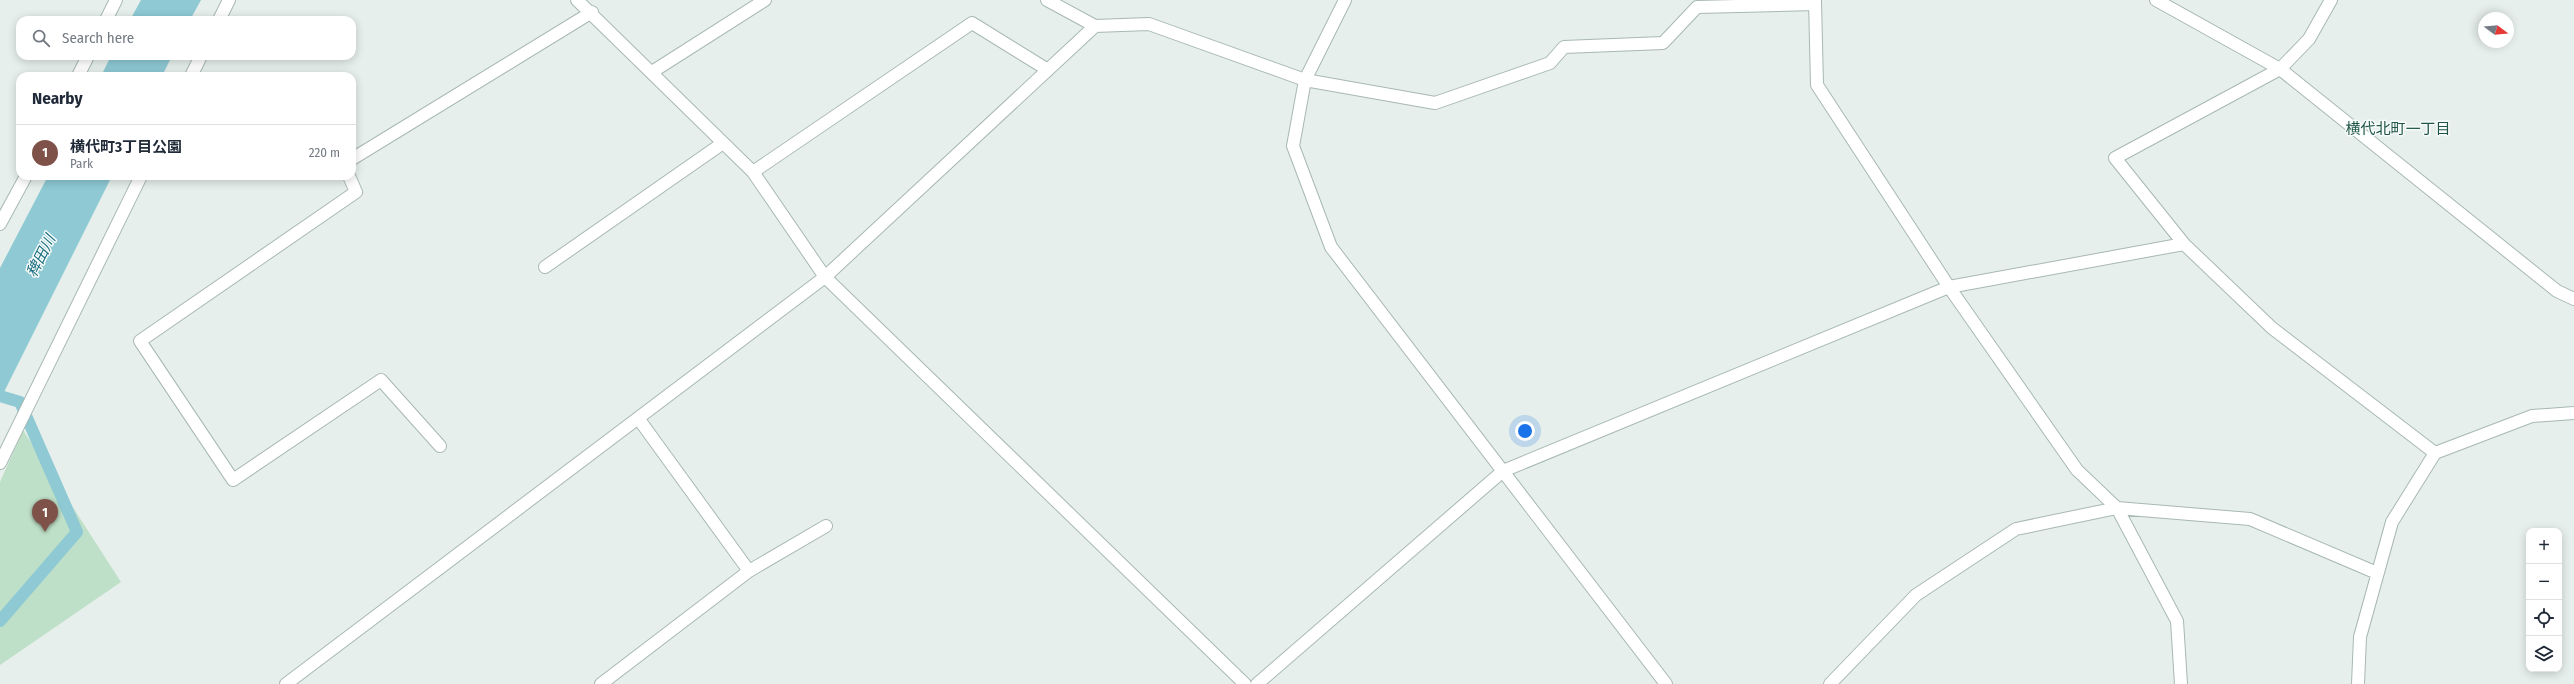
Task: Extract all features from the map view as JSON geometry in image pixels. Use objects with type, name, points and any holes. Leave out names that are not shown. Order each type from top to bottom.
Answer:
[{"type":"street","points":[[108,16],[116,0]]},
{"type":"street","points":[[221,16],[229,0]]},
{"type":"street","points":[[577,0],[592,12],[753,172],[825,277],[1245,684]]},
{"type":"street","points":[[652,72],[765,0]]},
{"type":"street","points":[[1047,0],[1096,26],[1149,24],[1305,80],[1435,103],[1550,63],[1564,47],[1663,43],[1696,7],[1815,2],[1817,85],[1949,287],[2077,470],[2117,508],[2177,621],[2181,684]]},
{"type":"street","points":[[1345,0],[1305,80],[1293,146],[1331,247],[1666,684]]},
{"type":"street","points":[[2156,0],[2280,69],[2557,292],[2574,299]]},
{"type":"street","points":[[2331,0],[2309,39],[2280,69],[2115,158],[2184,244],[2272,328],[2435,453]]},
{"type":"street","points":[[356,157],[592,12]]},
{"type":"street","points":[[753,172],[972,23],[1048,70]]},
{"type":"street","points":[[286,684],[825,277],[1096,26]]},
{"type":"street","points":[[80,72],[86,60]]},
{"type":"street","points":[[193,72],[199,60]]},
{"type":"street","points":[[545,267],[723,143]]},
{"type":"street","points":[[0,224],[24,180]]},
{"type":"street","points":[[0,463],[139,180]]},
{"type":"street","points":[[351,180],[356,192],[140,341],[234,480],[381,380],[440,446]]},
{"type":"street","points":[[1257,684],[1503,471],[1949,287],[2184,244]]},
{"type":"street","points":[[2358,684],[2360,637],[2392,522],[2435,453],[2532,416],[2574,413]]},
{"type":"street","points":[[638,418],[749,571]]},
{"type":"street","points":[[1830,684],[1916,595],[2016,529],[2117,508],[2250,519],[2378,572]]},
{"type":"street","points":[[601,684],[749,571],[826,526]]},
{"type":"green space","points":[[23,430],[121,582],[0,665],[0,482]]},
{"type":"water","points":[[141,0],[201,0],[192,16],[132,16]]},
{"type":"water","points":[[109,60],[170,60],[164,72],[103,72]]},
{"type":"water","name":"稗田川","points":[[46,180],[110,180],[0,400],[0,268]]},
{"type":"waterway","points":[[0,396],[20,402],[77,532],[0,621]]},
{"type":"place","name":"横代町3丁目公園","points":[[45,532]]},
{"type":"district","name":"横代北町一丁目","points":[[2398,129]]}]
